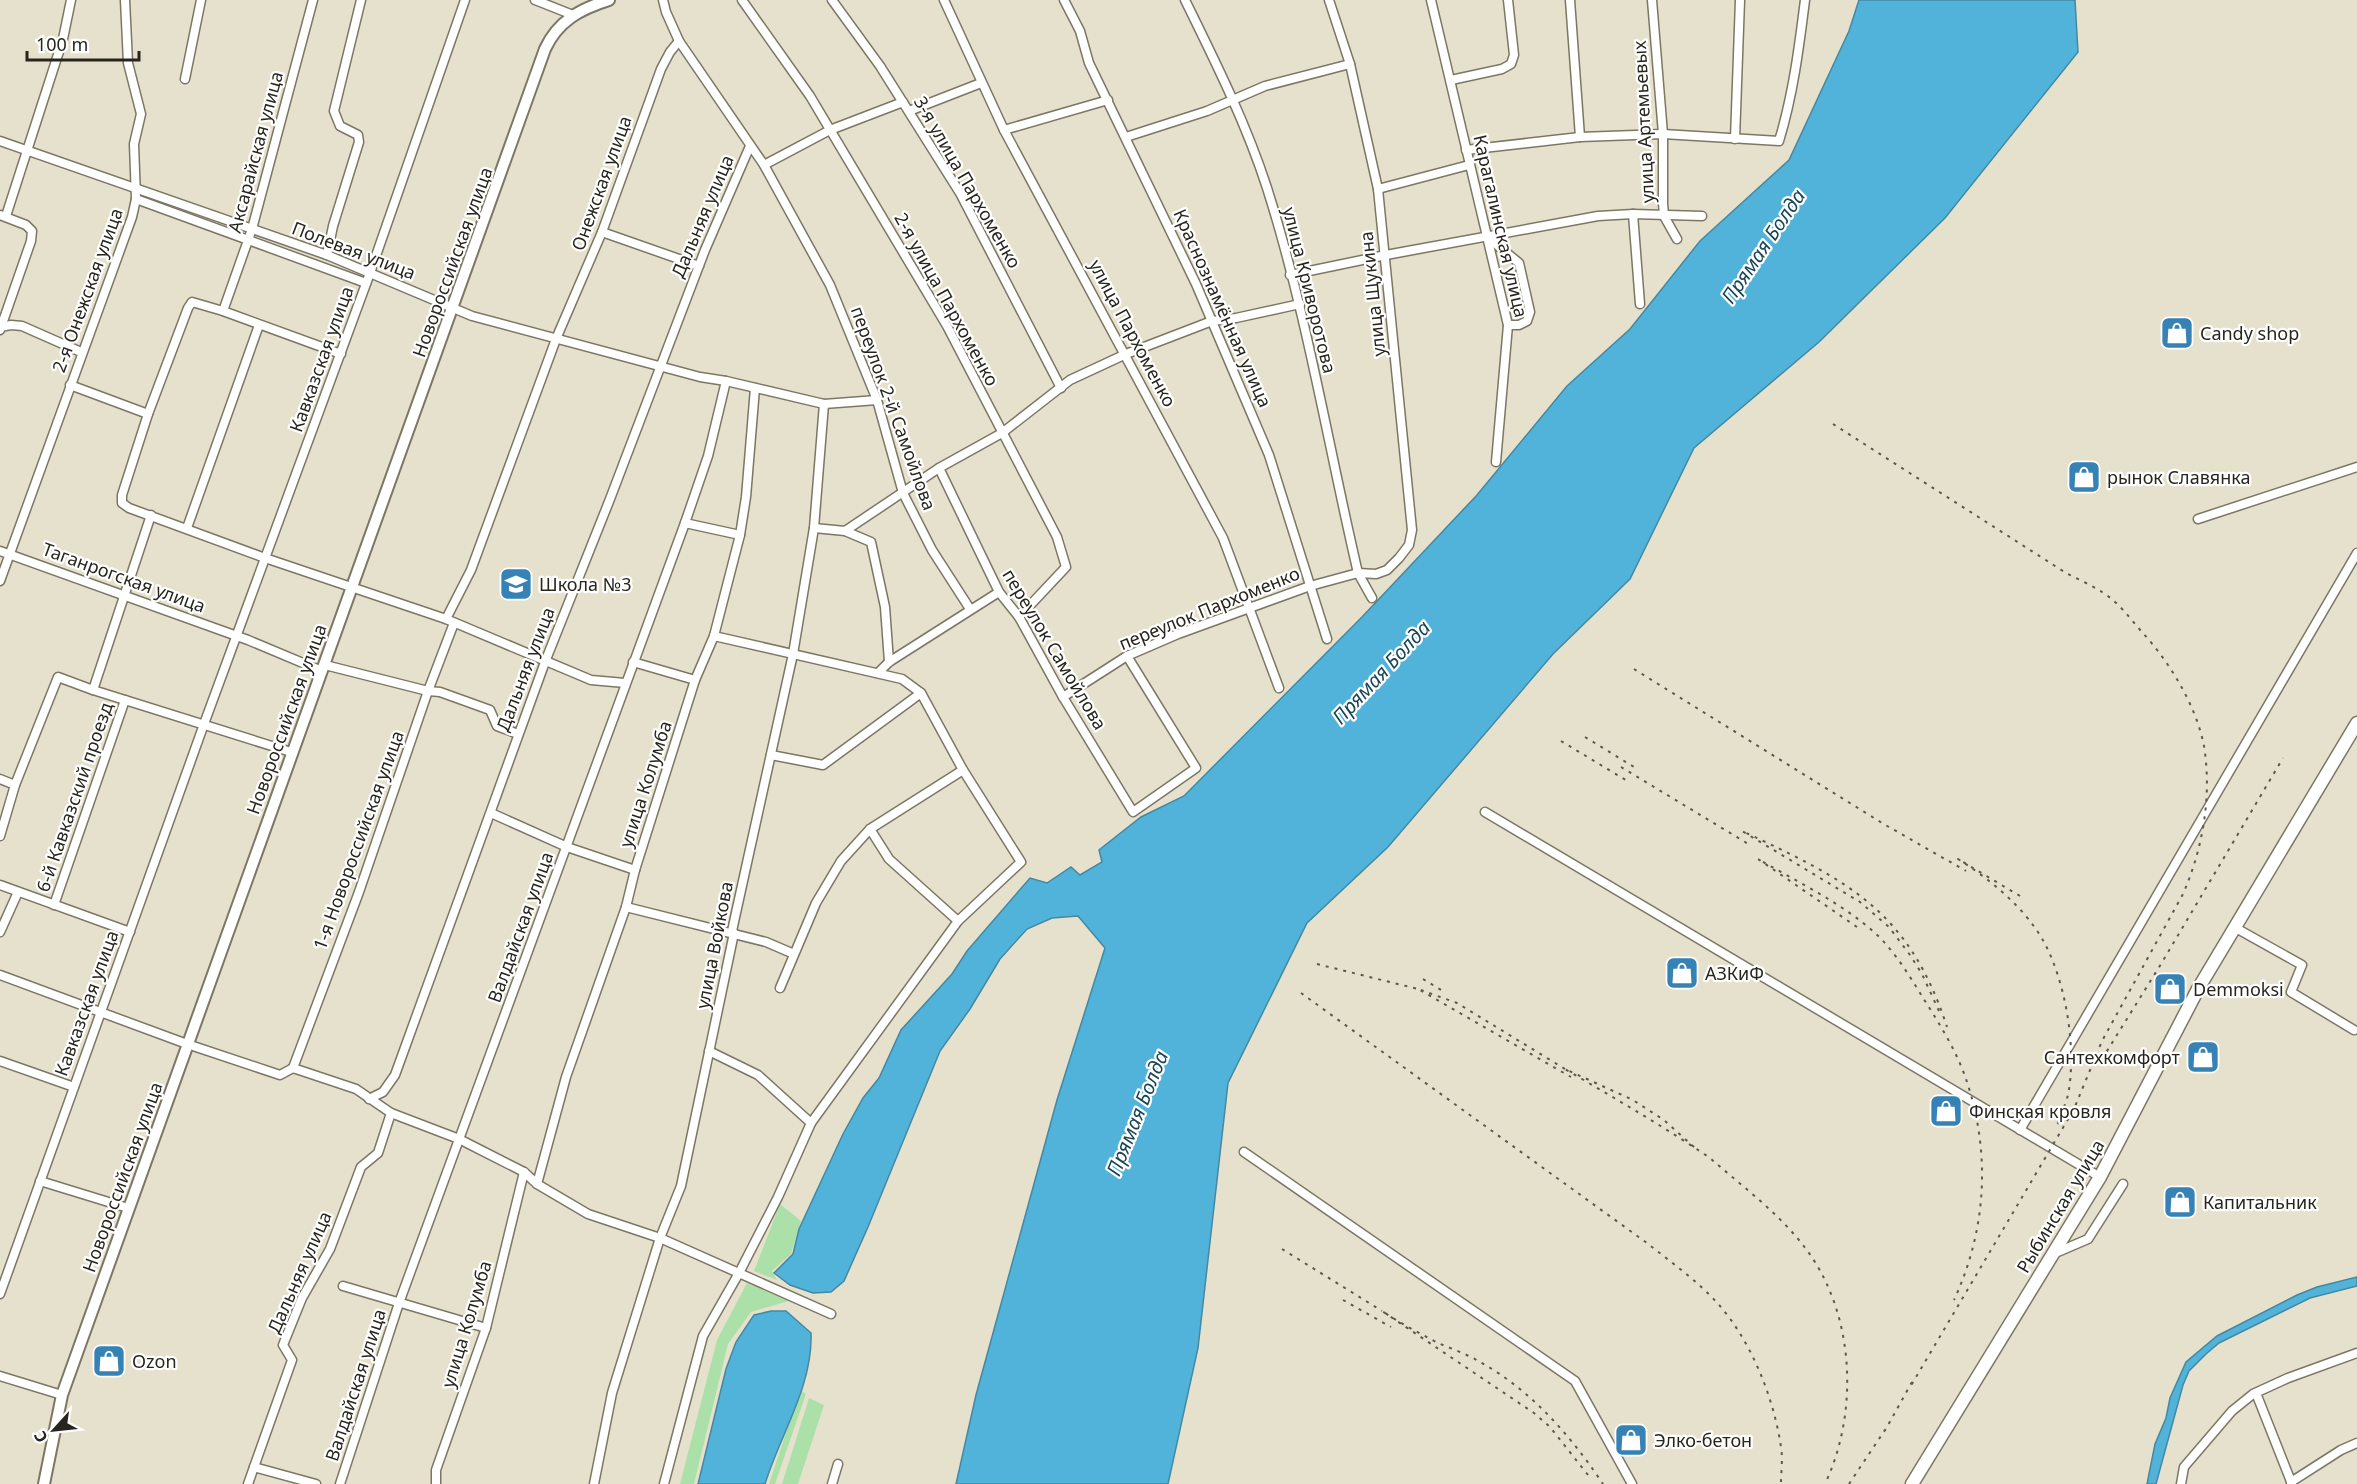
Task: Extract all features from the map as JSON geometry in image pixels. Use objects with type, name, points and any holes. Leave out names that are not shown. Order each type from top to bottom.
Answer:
[{"type":"main road","name":"Рыбинская улица","points":[[1912,1484],[2100,1177],[2198,989],[2357,723]]},
{"type":"street","points":[[71,0],[63,39],[3,215],[26,225],[32,231],[31,240],[0,327],[22,326],[81,352]]},
{"type":"street","name":"2-я Онежская улица","points":[[0,581],[81,352],[132,217],[136,199],[134,144],[141,114],[128,63],[125,0]]},
{"type":"street","points":[[185,79],[201,0]]},
{"type":"street","name":"Аксарайская улица","points":[[223,311],[252,229],[313,0]]},
{"type":"street","points":[[327,255],[333,226],[359,142],[358,135],[340,126],[334,111],[361,0]]},
{"type":"street","name":"Кавказская улица","points":[[0,1291],[236,635],[341,354],[465,0]]},
{"type":"street","points":[[535,0],[573,15]]},
{"type":"street","name":"Новороссийская улица","points":[[44,1484],[62,1395],[545,49],[559,26],[573,15],[609,0]]},
{"type":"street","name":"переулок 2-й Самойлова","points":[[663,0],[679,41],[764,165],[830,285],[877,399],[903,493],[932,550],[970,609]]},
{"type":"street","name":"2-я улица Пархоменко","points":[[742,0],[810,96],[947,326],[1057,537],[1066,567],[1018,617]]},
{"type":"street","name":"3-я улица Пархоменко","points":[[832,0],[909,111],[960,193],[1062,388]]},
{"type":"street","name":"улица Пархоменко","points":[[944,0],[1004,130],[1223,538],[1279,688]]},
{"type":"street","name":"Краснознамённая улица","points":[[1064,0],[1080,31],[1089,63],[1212,321],[1269,455],[1327,639]]},
{"type":"street","name":"улица Криворотова","points":[[1185,0],[1233,99],[1267,188],[1300,304],[1358,573],[1371,597]]},
{"type":"street","name":"улица Щукина","points":[[1329,0],[1350,64],[1378,189],[1412,530],[1409,545],[1399,558],[1387,570],[1376,574]]},
{"type":"street","name":"Карагалинская улица","points":[[1431,0],[1508,325],[1496,462]]},
{"type":"street","points":[[1451,80],[1502,69],[1511,64],[1514,55],[1508,0]]},
{"type":"street","points":[[1570,0],[1580,137]]},
{"type":"street","name":"улица Артемьевых","points":[[1652,0],[1664,135],[1664,216],[1677,238]]},
{"type":"street","points":[[1735,139],[1740,0]]},
{"type":"street","points":[[1466,150],[1580,137],[1664,135],[1779,141],[1787,114],[1798,55],[1805,0]]},
{"type":"street","name":"Онежская улица","points":[[556,339],[602,232],[661,69],[679,41]]},
{"type":"street","points":[[1126,137],[1207,111],[1265,86],[1350,64]]},
{"type":"street","points":[[909,111],[981,83]]},
{"type":"street","points":[[1004,130],[1108,100]]},
{"type":"street","points":[[764,165],[830,130],[903,102]]},
{"type":"street","name":"Полевая улица","points":[[0,141],[327,255],[453,308],[513,328],[700,377],[824,404],[877,399]]},
{"type":"street","name":"Дальняя улица","points":[[369,1099],[383,1092],[395,1075],[545,662],[699,266],[750,146]]},
{"type":"street","points":[[1378,189],[1469,165]]},
{"type":"street","points":[[136,199],[366,283]]},
{"type":"street","points":[[1290,275],[1598,216],[1633,214],[1702,216]]},
{"type":"street","points":[[1633,214],[1640,304]]},
{"type":"street","points":[[602,232],[699,266]]},
{"type":"street","points":[[1486,236],[1519,263],[1530,312],[1527,321],[1519,325],[1508,325]]},
{"type":"street","points":[[341,354],[223,311],[192,303],[188,308],[148,414],[122,495],[122,503],[265,558],[353,585],[450,621],[591,680],[625,684]]},
{"type":"street","points":[[845,531],[939,468],[1002,433],[1070,380],[1126,354],[1212,321],[1300,304]]},
{"type":"street","points":[[187,528],[259,325]]},
{"type":"street","name":"1-я Новороссийская улица","points":[[293,1068],[359,892],[450,621],[556,339]]},
{"type":"street","name":"Валдайская улица","points":[[340,1484],[399,1303],[686,523],[708,456],[726,381]]},
{"type":"street","points":[[70,385],[148,414]]},
{"type":"street","name":"улица Колумба","points":[[537,1184],[566,1077],[626,908],[635,870],[695,680],[714,636],[740,535],[746,497],[755,388]]},
{"type":"street","name":"улица Войкова","points":[[594,1484],[612,1393],[660,1238],[681,1186],[734,933],[732,931],[794,654],[814,528],[824,404]]},
{"type":"street","points":[[2198,519],[2357,467]]},
{"type":"street","name":"переулок Самойлова","points":[[939,468],[999,592],[1018,617],[1063,697],[1133,812],[1196,768],[1127,656]]},
{"type":"street","points":[[93,690],[151,515]]},
{"type":"street","points":[[686,523],[740,535]]},
{"type":"street","points":[[814,528],[845,531],[870,542],[885,607],[889,663]]},
{"type":"street","name":"Таганрогская улица","points":[[0,551],[323,668],[440,692],[490,710],[497,726],[518,734]]},
{"type":"street","points":[[2020,1130],[2357,553]]},
{"type":"street","name":"переулок Пархоменко","points":[[1063,697],[1127,656],[1249,608],[1310,586],[1358,573],[1376,574]]},
{"type":"street","points":[[878,673],[889,663],[999,592]]},
{"type":"street","points":[[664,1484],[703,1336],[778,1197],[811,1123],[958,921],[1020,862],[963,770],[921,693],[902,679],[714,636]]},
{"type":"street","points":[[633,662],[695,680]]},
{"type":"street","points":[[0,836],[15,784],[58,677],[291,752]]},
{"type":"street","points":[[771,755],[823,765],[921,693]]},
{"type":"street","name":"6-й Кавказский проезд","points":[[54,905],[125,700]]},
{"type":"street","points":[[780,988],[816,903],[841,861],[870,829],[963,770]]},
{"type":"street","points":[[0,778],[15,784]]},
{"type":"street","points":[[1485,812],[2100,1177]]},
{"type":"street","points":[[491,813],[567,847],[635,870]]},
{"type":"street","points":[[870,829],[889,859],[958,921]]},
{"type":"street","points":[[0,885],[130,932]]},
{"type":"street","points":[[0,932],[18,892]]},
{"type":"street","points":[[626,908],[734,933],[766,942],[794,954]]},
{"type":"street","points":[[2234,927],[2302,965],[2291,992],[2354,1030]]},
{"type":"street","points":[[0,975],[101,1013],[280,1075],[293,1068],[356,1089],[391,1113],[459,1140],[524,1172],[537,1184],[588,1215],[660,1238],[831,1314]]},
{"type":"street","points":[[709,1051],[758,1075],[811,1123]]},
{"type":"street","points":[[0,1060],[74,1087]]},
{"type":"street","name":"Дальняя улица","points":[[248,1484],[292,1360],[283,1345],[302,1298],[330,1248],[361,1167],[378,1154],[391,1113]]},
{"type":"street","points":[[1244,1152],[1575,1381],[1632,1484]]},
{"type":"street","name":"улица Колумба","points":[[436,1484],[436,1470],[486,1328],[524,1172]]},
{"type":"street","points":[[40,1181],[128,1209]]},
{"type":"street","points":[[2053,1254],[2088,1239],[2123,1184]]},
{"type":"street","points":[[343,1286],[486,1328]]},
{"type":"street","points":[[2181,1484],[2184,1467],[2232,1411],[2256,1393],[2288,1378],[2357,1353]]},
{"type":"street","points":[[0,1376],[62,1395]]},
{"type":"street","points":[[2256,1393],[2292,1483],[2341,1450],[2357,1443]]},
{"type":"street","points":[[832,1484],[838,1464]]},
{"type":"street","points":[[254,1467],[316,1484]]},
{"type":"green space","points":[[780,1204],[801,1221],[791,1254],[772,1271],[777,1280],[754,1271]]},
{"type":"green space","points":[[747,1283],[789,1301],[751,1312],[728,1344],[694,1484],[680,1484],[717,1340]]},
{"type":"green space","points":[[800,1390],[806,1394],[775,1484],[769,1484]]},
{"type":"green space","points":[[809,1398],[824,1405],[798,1484],[782,1484]]},
{"type":"water","name":"Прямая Болда","points":[[1859,0],[2075,0],[2078,52],[1945,218],[1819,342],[1694,448],[1630,579],[1553,654],[1388,847],[1307,923],[1228,1083],[1198,1348],[1168,1484],[956,1484],[976,1395],[1057,1100],[1105,948],[1078,916],[1052,918],[1027,929],[1000,959],[970,1009],[940,1051],[844,1281],[831,1292],[813,1293],[790,1285],[774,1273],[793,1254],[799,1229],[843,1134],[863,1098],[879,1078],[901,1030],[952,974],[967,951],[1030,878],[1047,883],[1071,867],[1080,875],[1102,862],[1099,850],[1141,817],[1184,796],[1362,617],[1477,495],[1567,386],[1630,329],[1700,241],[1789,160],[1849,31]]},
{"type":"water","points":[[2357,1277],[2357,1286],[2310,1298],[2219,1343],[2206,1354],[2189,1371],[2183,1385],[2156,1484],[2147,1484],[2155,1444],[2166,1418],[2170,1398],[2186,1362],[2217,1336],[2297,1295],[2317,1287]]},
{"type":"water","points":[[771,1311],[786,1311],[811,1333],[807,1372],[765,1484],[698,1484],[726,1369],[736,1342],[754,1315]]},
{"type":"railway","points":[[1833,424],[2066,573],[2098,589],[2113,600],[2162,656],[2180,684],[2195,715],[2204,746],[2206,765],[2206,803],[2201,840],[2183,894],[2102,1041],[2074,1109],[1909,1389]]},
{"type":"railway","points":[[1634,669],[1882,823],[1966,871]]},
{"type":"railway","points":[[1585,737],[1634,767]]},
{"type":"railway","points":[[1561,741],[1629,782]]},
{"type":"railway","points":[[2102,1059],[2283,758]]},
{"type":"railway","points":[[1621,767],[1750,845]]},
{"type":"railway","points":[[1939,1011],[1922,974],[1889,927],[1860,902],[1742,831],[1813,866],[1870,904],[1893,926],[1914,954],[1932,987],[1947,1027]]},
{"type":"railway","points":[[1857,927],[1758,859],[1832,902],[1861,921],[1882,939],[1914,983],[1959,1061],[1975,1109],[1982,1165],[1979,1220],[1965,1274],[1954,1300]]},
{"type":"railway","points":[[2020,896],[1958,859],[1983,876],[2017,906],[2036,930],[2052,958],[2064,996],[2071,1057],[2068,1095],[2057,1126]]},
{"type":"railway","points":[[1317,964],[1418,989]]},
{"type":"railway","points":[[1423,979],[1446,993]]},
{"type":"railway","points":[[1565,1069],[1457,1003],[1418,989],[1571,1077]]},
{"type":"railway","points":[[1301,993],[1647,1243],[1712,1297],[1732,1321],[1760,1372],[1778,1429],[1782,1461],[1781,1484]]},
{"type":"railway","points":[[1694,1147],[1664,1120],[1633,1100],[1565,1069],[1710,1158],[1761,1201],[1806,1249],[1822,1275],[1834,1303],[1843,1333],[1847,1364],[1847,1395],[1843,1426],[1836,1456],[1825,1484]]},
{"type":"railway","points":[[1282,1249],[1382,1311]]},
{"type":"railway","points":[[1343,1300],[1391,1327]]},
{"type":"railway","points":[[1588,1475],[1550,1427],[1534,1413],[1382,1311],[1438,1343],[1475,1359],[1516,1386],[1549,1416],[1603,1484]]},
{"type":"railway","points":[[1849,1484],[1887,1427],[1912,1382]]},
{"type":"place","name":"Candy shop","points":[[2177,333]]},
{"type":"place","name":"рынок Славянка","points":[[2084,477]]},
{"type":"place","name":"Школа №3","points":[[516,584]]},
{"type":"place","name":"АЗКиФ","points":[[1682,973]]},
{"type":"place","name":"Demmoksi","points":[[2170,989]]},
{"type":"place","name":"Сантехкомфорт","points":[[2203,1057]]},
{"type":"place","name":"Финская кровля","points":[[1946,1111]]},
{"type":"place","name":"Капитальник","points":[[2180,1202]]},
{"type":"place","name":"Ozon","points":[[109,1361]]},
{"type":"place","name":"Элко-бетон","points":[[1631,1440]]}]
